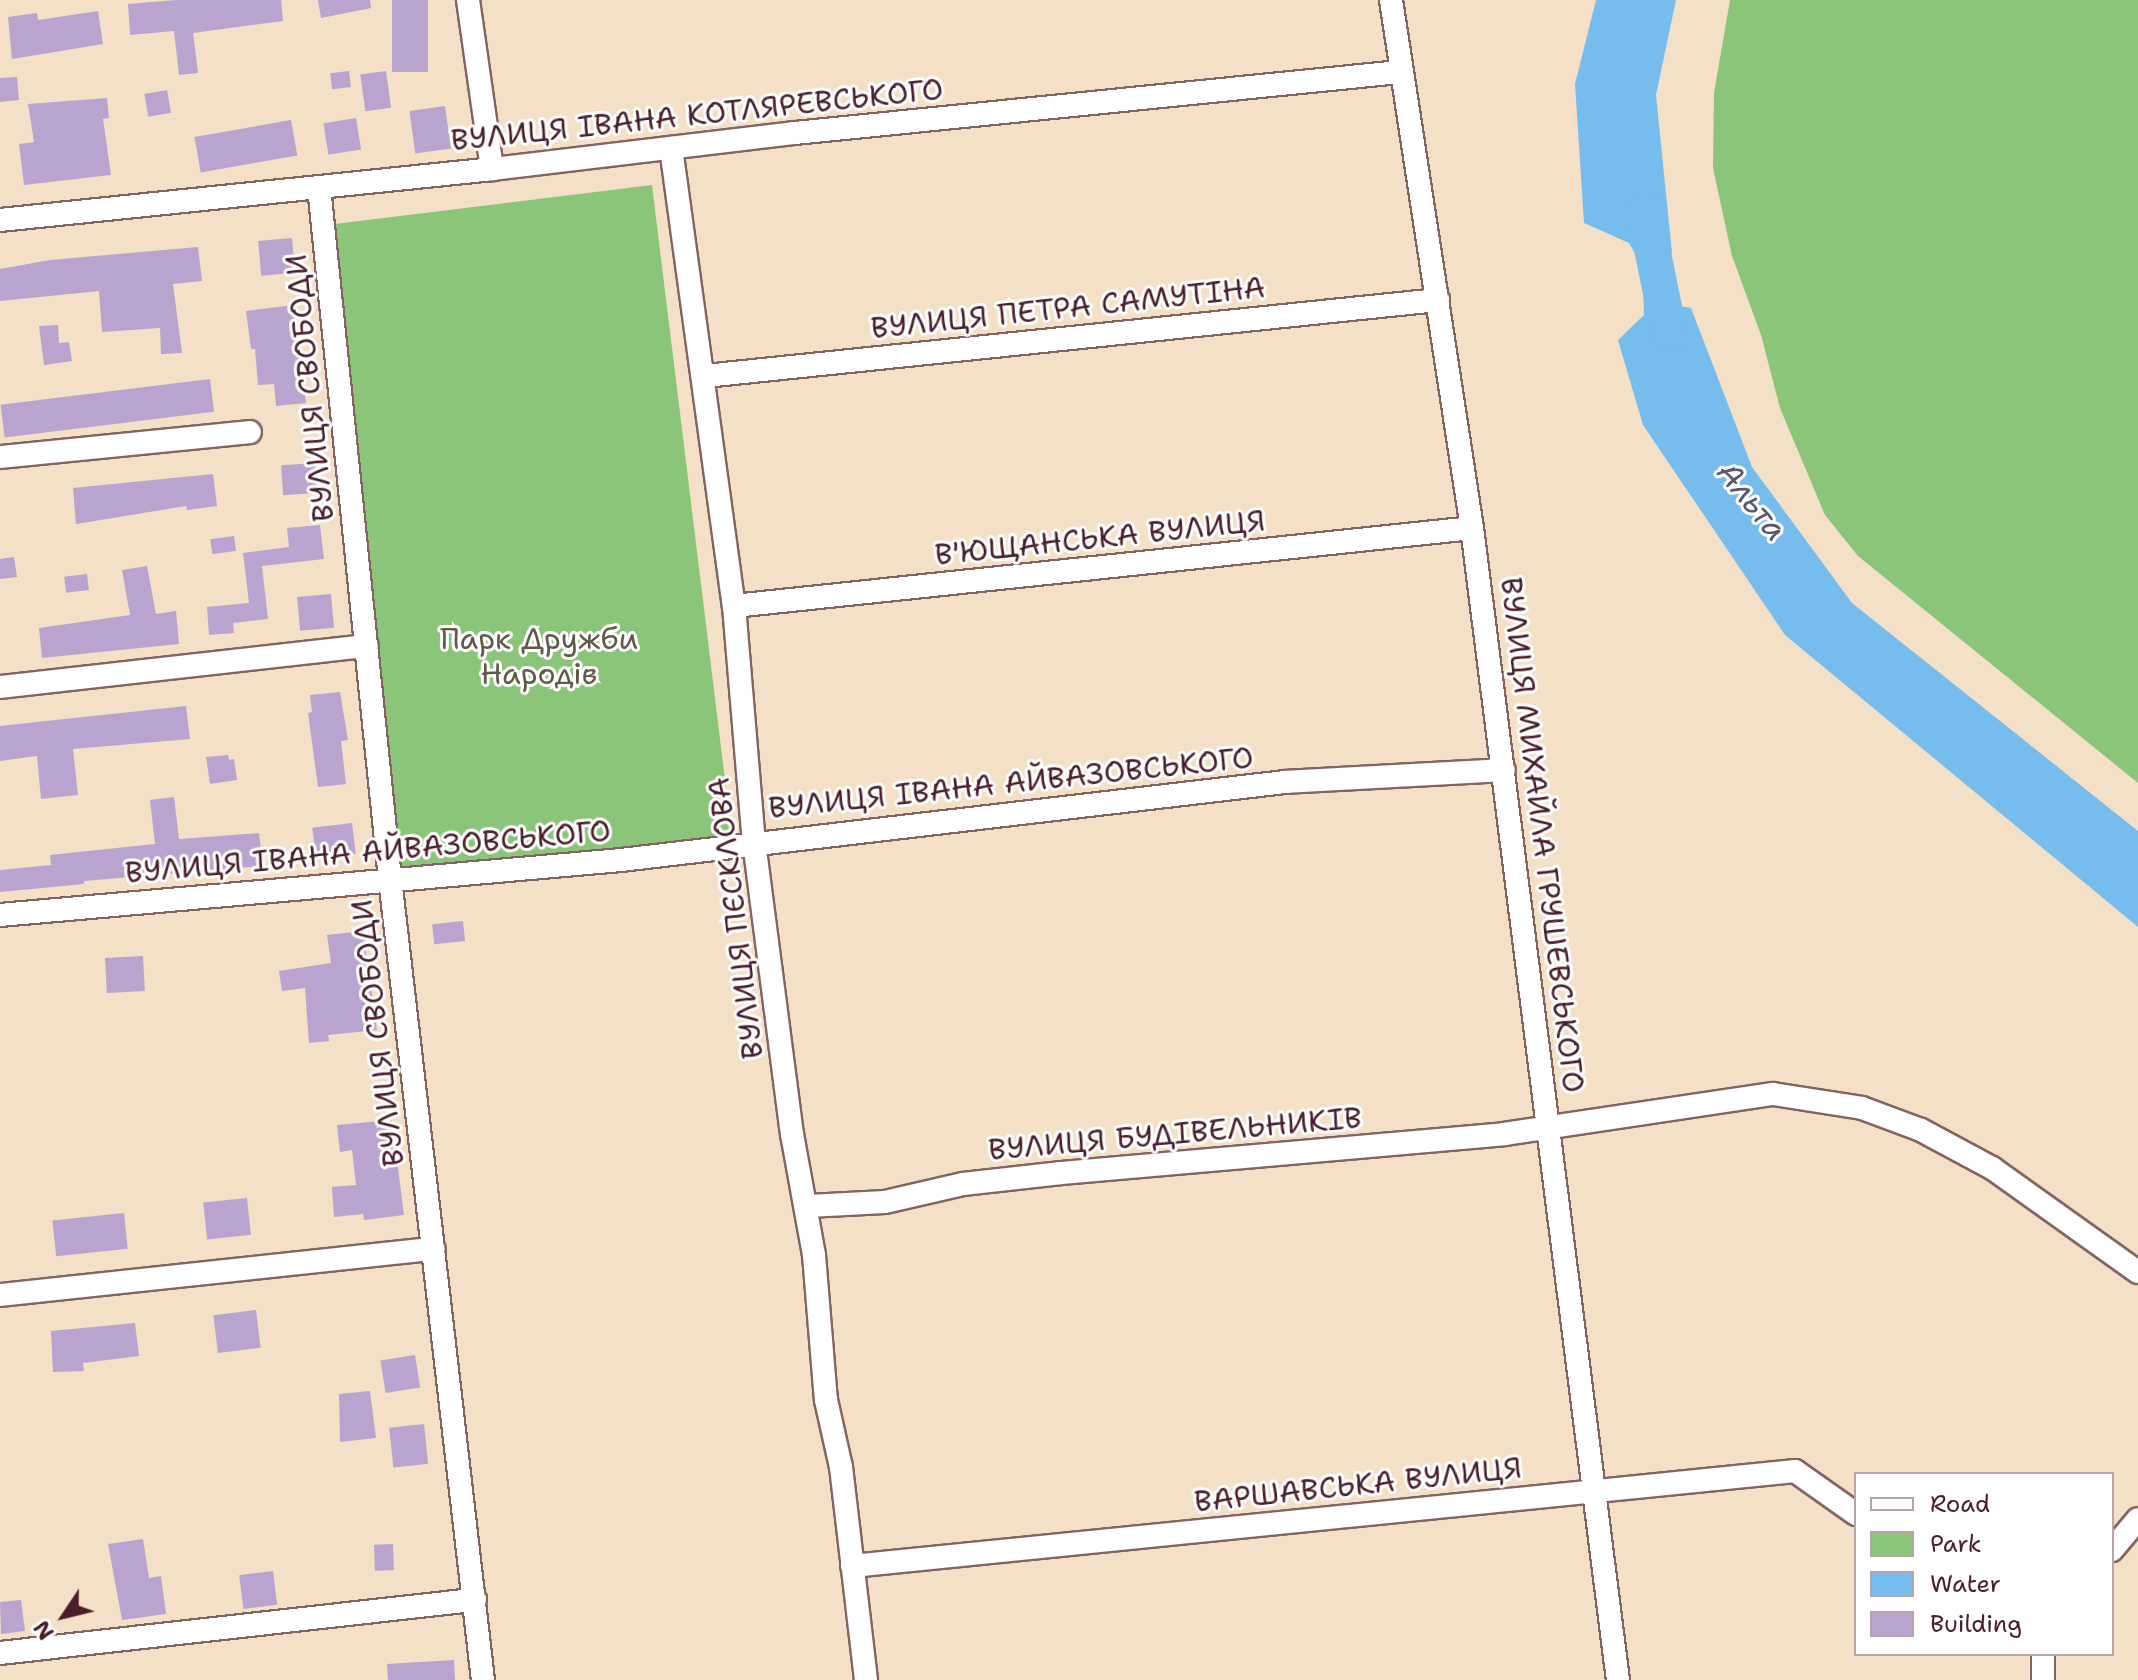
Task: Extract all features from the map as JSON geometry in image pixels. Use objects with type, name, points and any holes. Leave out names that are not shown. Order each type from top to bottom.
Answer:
[{"type":"street","points":[[468,0],[492,169]]},
{"type":"street","name":"ВУЛИЦЯ МИХАЙЛА ГРУШЕВСЬКОГО","points":[[1391,0],[1472,528],[1618,1680]]},
{"type":"street","name":"ВУЛИЦЯ ІВАНА КОТЛЯРЕВСЬКОГО","points":[[0,220],[1400,72]]},
{"type":"street","name":"ВУЛИЦЯ ПЄСКЛОВА","points":[[671,148],[705,376],[734,606],[754,842],[792,1134],[808,1206],[820,1300],[826,1400],[841,1467],[866,1680]]},
{"type":"street","name":"ВУЛИЦЯ СВОБОДИ","points":[[319,187],[390,879],[483,1680]]},
{"type":"street","name":"ВУЛИЦЯ ПЕТРА САМУТІНА","points":[[705,376],[1438,300]]},
{"type":"street","points":[[0,457],[250,432]]},
{"type":"street","name":"В'ЮЩАНСЬКА ВУЛИЦЯ","points":[[734,606],[1472,528]]},
{"type":"street","points":[[0,687],[367,646]]},
{"type":"street","name":"ВУЛИЦЯ ІВАНА АЙВАЗОВСЬКОГО","points":[[0,915],[606,862],[754,842],[1285,782],[1504,770]]},
{"type":"street","name":"ВУЛИЦЯ БУДІВЕЛЬНИКІВ","points":[[808,1206],[885,1202],[933,1190],[1016,1177],[1429,1142],[1550,1128],[1729,1098],[1773,1094],[1862,1108],[1921,1130],[1992,1168],[2138,1272]]},
{"type":"street","points":[[0,1295],[434,1249]]},
{"type":"street","name":"ВАРШАВСЬКА ВУЛИЦЯ","points":[[852,1566],[1795,1471],[1854,1513]]},
{"type":"street","points":[[2114,1548],[2138,1519]]},
{"type":"street","points":[[0,1653],[475,1600]]},
{"type":"street","points":[[2043,1656],[2043,1680]]},
{"type":"green space","points":[[1730,0],[2138,0],[2138,783],[1858,556],[1825,515],[1780,408],[1761,335],[1732,256],[1713,168],[1714,93]]},
{"type":"green space","name":"Парк Дружби Народів","points":[[652,185],[732,840],[403,881],[322,225]]},
{"type":"water","points":[[1596,0],[1676,0],[1656,95],[1672,253],[1639,260],[1629,243],[1584,223],[1575,84]]},
{"type":"water","points":[[1669,282],[1680,306],[1691,308],[1752,467],[1852,603],[2138,831],[2138,927],[1785,635],[1643,425],[1618,340],[1644,315],[1643,289]]},
{"type":"building","points":[[176,0],[281,0],[283,21],[193,33],[198,73],[179,75],[174,31],[130,35],[128,4]]},
{"type":"building","points":[[318,0],[370,0],[371,8],[321,18]]},
{"type":"building","points":[[392,0],[428,0],[428,72],[392,72]]},
{"type":"building","points":[[98,11],[103,44],[12,59],[8,17],[37,13],[38,20]]},
{"type":"building","points":[[349,71],[351,87],[332,89],[330,73]]},
{"type":"building","points":[[386,71],[391,108],[365,111],[360,75]]},
{"type":"building","points":[[17,77],[19,100],[0,102],[0,78]]},
{"type":"building","points":[[167,90],[171,113],[148,117],[144,94]]},
{"type":"building","points":[[107,98],[109,118],[103,119],[111,175],[24,185],[19,144],[34,142],[28,104]]},
{"type":"building","points":[[445,106],[451,149],[415,154],[409,111]]},
{"type":"building","points":[[356,118],[361,150],[328,155],[323,123]]},
{"type":"building","points":[[291,120],[297,155],[201,172],[194,137]]},
{"type":"building","points":[[292,238],[295,273],[261,276],[258,241]]},
{"type":"building","points":[[198,247],[202,281],[173,284],[182,353],[161,354],[160,328],[102,332],[99,291],[0,301],[0,269],[50,260]]},
{"type":"building","points":[[293,305],[306,403],[276,406],[274,384],[258,385],[255,349],[251,349],[246,311]]},
{"type":"building","points":[[58,325],[59,343],[69,342],[72,361],[44,365],[39,326]]},
{"type":"building","points":[[210,379],[214,412],[5,437],[1,405]]},
{"type":"building","points":[[315,463],[317,493],[283,495],[281,465]]},
{"type":"building","points":[[213,474],[217,506],[187,510],[186,506],[76,524],[73,488]]},
{"type":"building","points":[[320,525],[324,559],[262,566],[268,619],[233,623],[234,633],[209,635],[207,607],[249,603],[243,553],[289,547],[287,528]]},
{"type":"building","points":[[234,536],[236,551],[212,554],[210,539]]},
{"type":"building","points":[[14,557],[17,577],[0,579],[0,559]]},
{"type":"building","points":[[147,566],[156,614],[176,611],[179,644],[42,658],[39,628],[130,615],[122,570]]},
{"type":"building","points":[[87,574],[89,590],[66,593],[64,577]]},
{"type":"building","points":[[331,594],[334,628],[300,631],[297,597]]},
{"type":"building","points":[[340,692],[348,740],[341,741],[346,784],[318,787],[308,713],[312,712],[310,695]]},
{"type":"building","points":[[186,706],[190,739],[73,749],[78,795],[41,799],[37,756],[0,761],[0,726]]},
{"type":"building","points":[[228,755],[229,760],[234,759],[237,780],[210,784],[206,757]]},
{"type":"building","points":[[174,797],[179,839],[259,833],[263,866],[84,881],[84,884],[0,892],[0,870],[51,865],[50,855],[155,844],[150,800]]},
{"type":"building","points":[[352,823],[356,854],[316,859],[312,828]]},
{"type":"building","points":[[463,921],[465,941],[434,944],[432,924]]},
{"type":"building","points":[[363,931],[377,1030],[328,1035],[329,1041],[309,1043],[305,988],[282,991],[279,971],[331,963],[327,935]]},
{"type":"building","points":[[143,956],[145,991],[107,993],[105,958]]},
{"type":"building","points":[[392,1120],[404,1215],[364,1220],[363,1214],[334,1217],[332,1187],[356,1185],[352,1150],[340,1152],[337,1125]]},
{"type":"building","points":[[247,1198],[251,1235],[207,1239],[203,1203]]},
{"type":"building","points":[[124,1213],[128,1249],[56,1256],[52,1221]]},
{"type":"building","points":[[256,1310],[261,1348],[218,1353],[213,1315]]},
{"type":"building","points":[[135,1323],[139,1356],[83,1363],[84,1371],[53,1372],[51,1331]]},
{"type":"building","points":[[415,1355],[420,1388],[386,1393],[380,1360]]},
{"type":"building","points":[[370,1391],[376,1438],[340,1442],[339,1394]]},
{"type":"building","points":[[424,1424],[428,1464],[393,1467],[389,1428]]},
{"type":"building","points":[[143,1539],[149,1578],[161,1576],[166,1614],[122,1620],[108,1544]]},
{"type":"building","points":[[393,1544],[394,1570],[375,1571],[374,1545]]},
{"type":"building","points":[[273,1571],[277,1605],[243,1609],[239,1575]]},
{"type":"building","points":[[21,1600],[25,1631],[1,1634],[0,1602]]},
{"type":"building","points":[[454,1660],[455,1680],[388,1680],[387,1664]]},
{"type":"waterway","name":"Альта","points":[[1644,209],[1669,332]]}]
